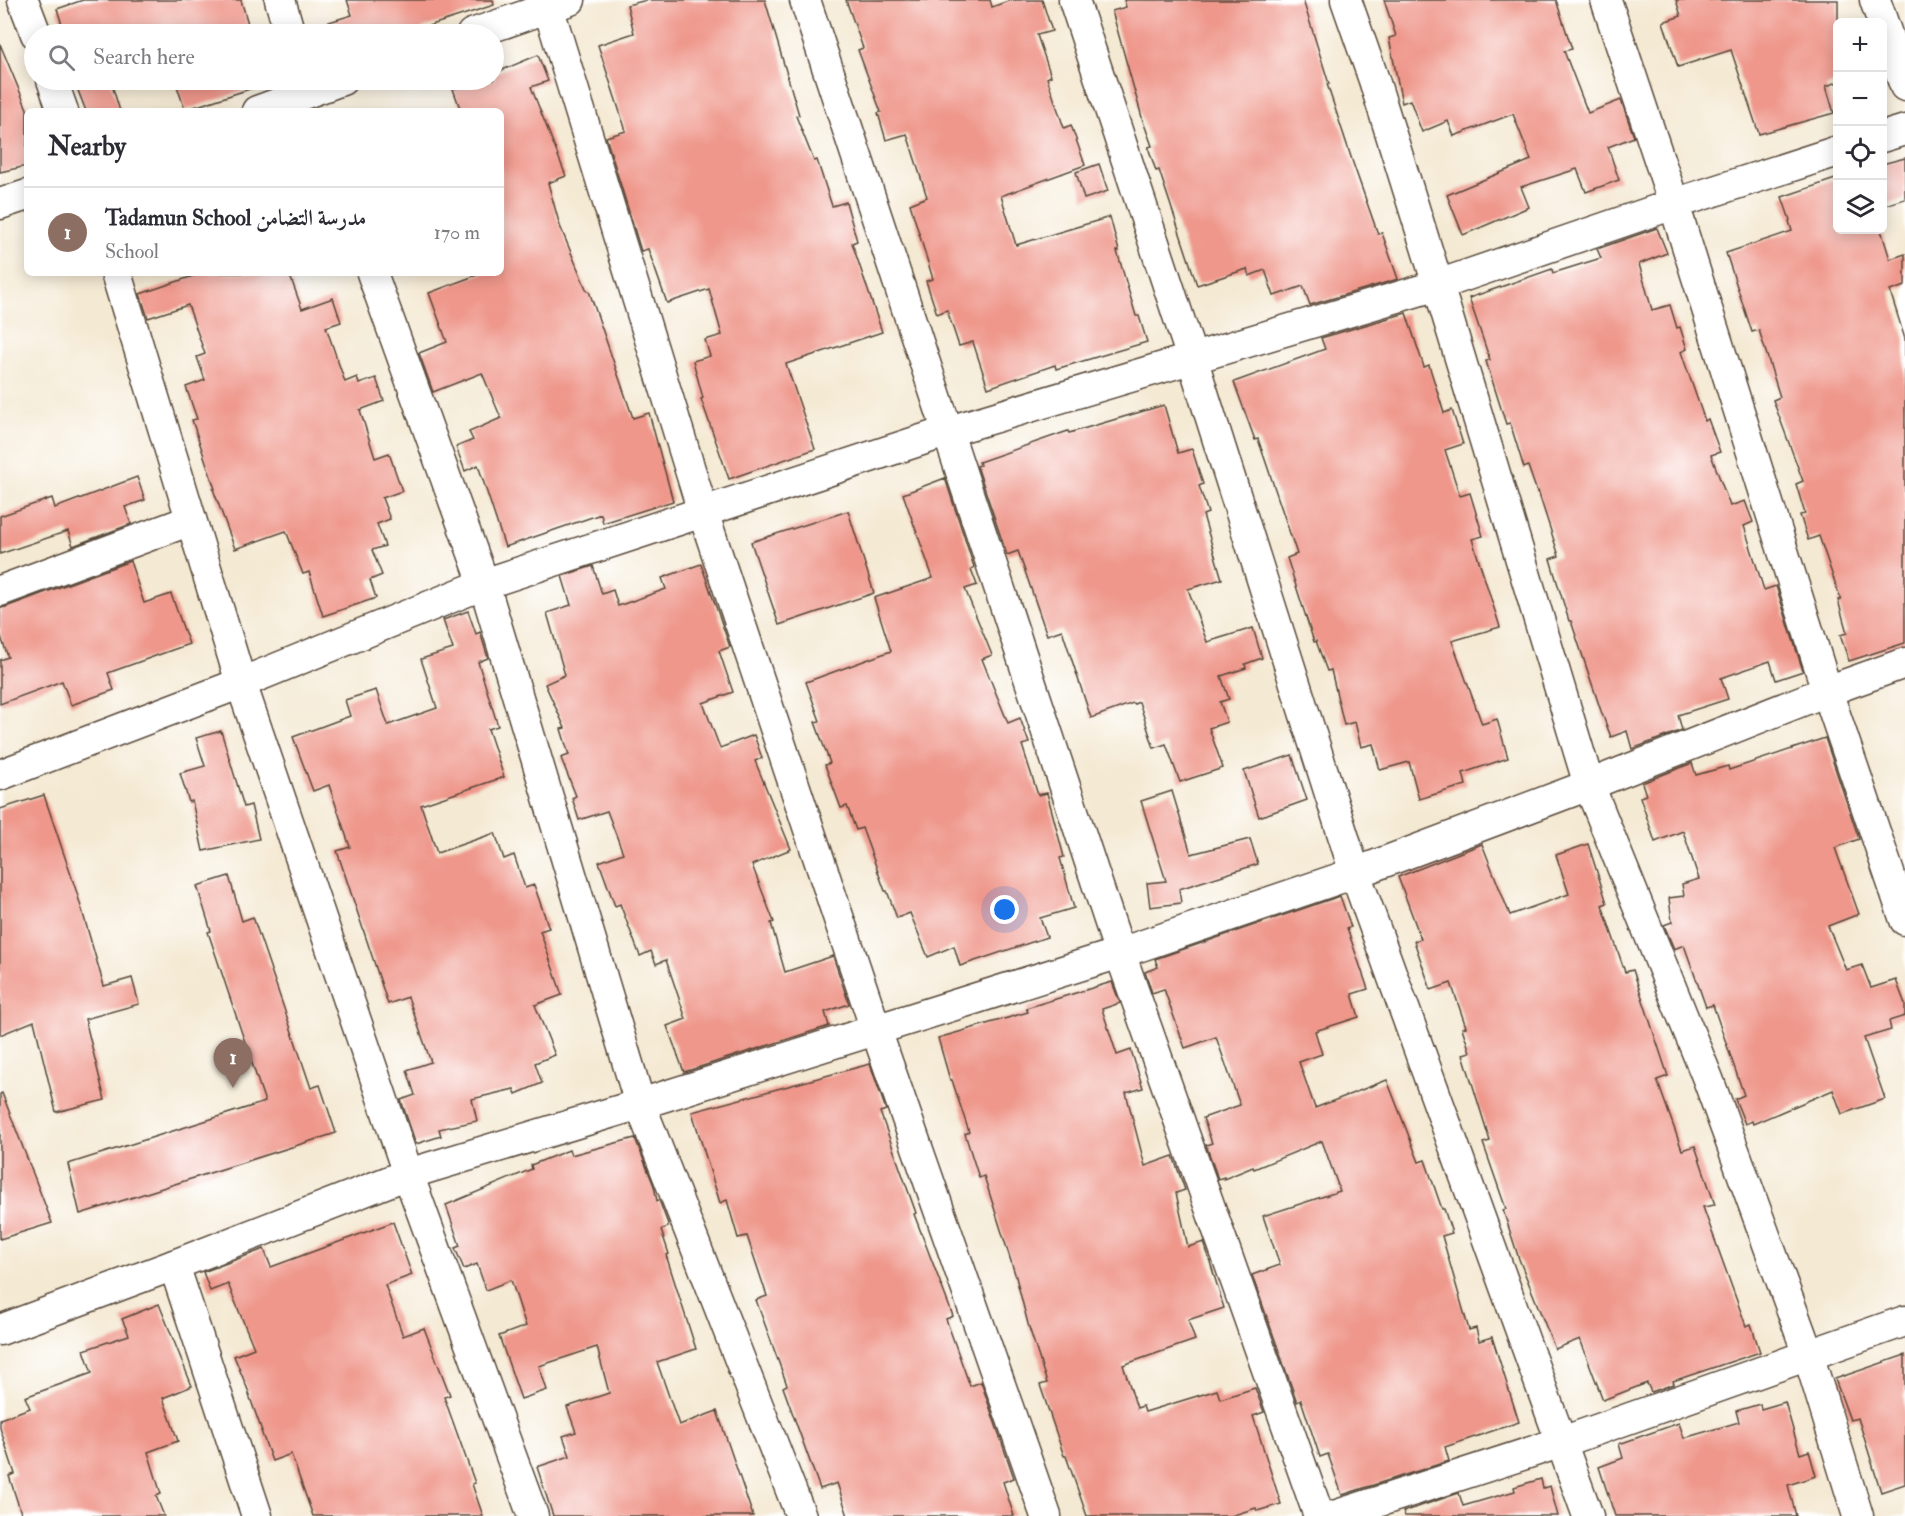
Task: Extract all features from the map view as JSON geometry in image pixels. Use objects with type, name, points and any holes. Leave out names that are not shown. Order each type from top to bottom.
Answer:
[{"type":"street","points":[[23,0],[32,24]]},
{"type":"street","points":[[280,0],[287,24]]},
{"type":"street","points":[[805,0],[1120,953],[1319,1516]]},
{"type":"street","points":[[1074,0],[1192,358],[1355,873],[1588,1516]]},
{"type":"street","points":[[1346,0],[1374,80],[1438,285],[1589,785],[1708,1078],[1808,1354],[1858,1516]]},
{"type":"street","points":[[1606,0],[1674,204],[1827,691],[1905,920]]},
{"type":"street","points":[[1875,0],[1905,86]]},
{"type":"street","points":[[499,24],[555,3],[703,513],[876,1030],[1046,1516]]},
{"type":"street","points":[[56,90],[62,108]]},
{"type":"street","points":[[266,108],[308,94]]},
{"type":"street","points":[[1887,135],[1905,130]]},
{"type":"street","points":[[0,775],[241,683],[484,584],[949,431],[1438,285],[1674,204],[1833,153]]},
{"type":"street","points":[[0,204],[24,196]]},
{"type":"street","points":[[117,276],[241,683],[408,1174],[533,1516]]},
{"type":"street","points":[[373,276],[484,584],[640,1104],[801,1516]]},
{"type":"street","points":[[0,591],[191,520]]},
{"type":"street","points":[[0,1330],[408,1174],[640,1104],[1120,953],[1355,873],[1905,663]]},
{"type":"street","points":[[174,1265],[257,1516]]},
{"type":"street","points":[[1334,1516],[1562,1442],[1905,1321]]},
{"type":"building","points":[[83,0],[241,0],[248,24],[62,24],[57,9]]},
{"type":"building","points":[[347,0],[493,0],[494,5],[435,24],[322,24],[352,15]]},
{"type":"building","points":[[647,0],[765,0],[799,115],[796,116],[814,161],[817,160],[832,206],[846,202],[857,241],[852,243],[882,332],[786,364],[815,449],[729,479],[701,399],[703,398],[693,361],[710,356],[705,340],[722,335],[709,289],[667,303],[648,249],[641,251],[606,137],[626,131],[598,45],[634,33],[627,5]]},
{"type":"building","points":[[846,0],[990,0],[992,7],[1011,0],[1042,0],[1052,31],[1037,35],[1051,76],[1047,78],[1064,128],[1071,125],[1085,165],[1001,196],[1016,245],[1110,217],[1119,251],[1117,251],[1136,316],[1139,316],[1147,342],[1056,369],[1055,365],[988,388],[973,342],[959,346],[947,310],[937,314],[926,281],[933,279],[910,204],[927,197],[907,134],[886,140],[878,113],[881,112],[858,50],[863,48]]},
{"type":"building","points":[[1124,0],[1303,0],[1353,163],[1378,234],[1382,233],[1398,279],[1310,305],[1303,286],[1274,296],[1265,270],[1249,276],[1247,269],[1197,285],[1159,170],[1156,171],[1148,147],[1152,146],[1112,11],[1126,7]]},
{"type":"building","points":[[1384,0],[1556,0],[1572,49],[1564,51],[1588,113],[1621,100],[1634,137],[1608,147],[1619,180],[1586,192],[1577,169],[1521,187],[1529,207],[1463,235],[1447,195],[1531,160],[1513,114],[1454,136],[1448,121],[1422,132],[1410,100],[1402,103],[1389,38],[1396,36]]},
{"type":"building","points":[[1676,0],[1838,0],[1838,18],[1833,18],[1833,84],[1826,86],[1833,113],[1759,134],[1731,50],[1678,67],[1663,22],[1681,16]]},
{"type":"building","points":[[0,44],[27,108],[24,108],[24,167],[0,172]]},
{"type":"building","points":[[538,55],[548,81],[531,87],[566,176],[548,183],[560,226],[587,291],[589,291],[633,418],[649,413],[673,501],[603,523],[601,514],[505,547],[478,465],[465,471],[456,447],[473,440],[469,432],[501,418],[482,373],[433,392],[419,353],[447,342],[429,293],[474,276],[504,276],[504,108],[460,108],[453,90],[504,90],[504,69]]},
{"type":"building","points":[[78,90],[113,90],[119,108],[85,108]]},
{"type":"building","points":[[178,90],[247,90],[191,108],[184,108]]},
{"type":"building","points":[[1905,158],[1905,199],[1887,204],[1887,180],[1887,163]]},
{"type":"building","points":[[1099,164],[1108,191],[1084,199],[1076,172]]},
{"type":"building","points":[[1833,180],[1833,234],[1882,234],[1890,259],[1905,254],[1905,286],[1890,291],[1905,339],[1905,643],[1849,661],[1840,635],[1847,633],[1838,600],[1841,600],[1819,536],[1808,540],[1800,515],[1805,514],[1796,484],[1803,481],[1773,400],[1780,397],[1759,330],[1752,332],[1726,253],[1792,231],[1782,197]]},
{"type":"building","points":[[1657,228],[1667,253],[1639,264],[1652,310],[1670,305],[1677,328],[1680,327],[1687,349],[1681,352],[1705,421],[1708,419],[1720,452],[1711,455],[1730,506],[1745,501],[1753,522],[1744,526],[1764,590],[1776,586],[1803,671],[1776,680],[1770,661],[1721,678],[1728,699],[1678,715],[1682,730],[1632,749],[1627,731],[1611,737],[1601,711],[1550,559],[1559,556],[1528,466],[1524,468],[1510,423],[1506,424],[1486,361],[1490,360],[1469,298],[1552,269],[1553,273],[1601,258],[1597,249]]},
{"type":"building","points":[[193,276],[290,276],[302,309],[333,298],[341,322],[326,327],[345,382],[357,377],[359,384],[376,378],[384,401],[360,410],[375,458],[389,453],[402,491],[382,498],[390,519],[377,524],[385,546],[372,550],[382,575],[370,580],[376,598],[323,616],[309,572],[303,574],[286,531],[235,549],[213,489],[215,489],[192,420],[197,419],[186,387],[205,380],[197,357],[205,354],[188,305],[148,318],[140,294]]},
{"type":"building","points":[[1406,313],[1424,367],[1429,365],[1444,413],[1452,410],[1463,444],[1445,450],[1460,496],[1470,493],[1483,536],[1472,539],[1500,627],[1452,641],[1482,724],[1497,719],[1508,758],[1463,773],[1466,785],[1419,799],[1409,762],[1380,770],[1373,744],[1361,747],[1355,722],[1344,725],[1331,670],[1327,671],[1316,641],[1314,642],[1287,558],[1297,554],[1258,439],[1255,440],[1234,382],[1325,349],[1321,338]]},
{"type":"building","points":[[1164,405],[1178,453],[1192,449],[1203,484],[1199,486],[1208,513],[1203,515],[1222,579],[1188,589],[1207,642],[1253,628],[1262,658],[1245,664],[1246,668],[1221,676],[1229,699],[1220,702],[1227,722],[1209,728],[1223,768],[1180,782],[1166,744],[1154,748],[1139,702],[1091,718],[1062,630],[1047,635],[1018,551],[1007,555],[977,466],[980,465],[979,462],[1068,431],[1069,433]]},
{"type":"building","points":[[137,477],[145,500],[125,507],[131,524],[73,546],[68,531],[0,554],[0,516],[52,498],[55,508]]},
{"type":"building","points":[[945,478],[974,567],[971,569],[977,585],[965,589],[992,655],[982,659],[1008,723],[1020,718],[1029,743],[1022,745],[1038,795],[1047,793],[1064,857],[1060,858],[1074,908],[1040,918],[1047,937],[960,966],[954,946],[928,957],[910,913],[897,918],[862,828],[856,830],[847,806],[841,808],[825,765],[830,763],[815,722],[820,721],[806,682],[891,651],[874,598],[933,578],[903,494]]},
{"type":"building","points":[[848,511],[874,593],[779,625],[751,542]]},
{"type":"building","points":[[130,561],[144,603],[171,594],[189,644],[108,673],[114,690],[71,705],[62,681],[0,704],[0,660],[8,657],[0,634],[0,608]]},
{"type":"building","points":[[701,564],[730,647],[719,651],[733,692],[703,703],[720,748],[754,735],[762,758],[755,761],[791,849],[752,865],[774,922],[771,923],[785,972],[833,956],[849,1004],[825,1012],[829,1026],[684,1072],[667,1026],[686,1019],[666,960],[656,964],[651,951],[640,956],[620,904],[615,906],[599,862],[623,853],[607,811],[579,820],[572,798],[576,796],[561,758],[569,755],[561,729],[565,728],[545,684],[565,675],[547,613],[571,605],[562,576],[593,566],[602,594],[613,590],[618,606],[666,589],[662,578]]},
{"type":"building","points":[[468,611],[476,634],[480,632],[488,658],[478,662],[498,726],[488,729],[504,777],[421,805],[437,853],[495,833],[504,859],[514,855],[525,888],[534,885],[549,928],[540,931],[562,995],[535,1005],[555,1055],[535,1063],[542,1083],[516,1094],[514,1089],[472,1099],[477,1121],[439,1129],[441,1136],[416,1144],[401,1100],[415,1095],[407,1070],[431,1062],[408,997],[388,1004],[337,851],[350,847],[329,785],[313,791],[293,737],[350,716],[345,700],[376,690],[388,725],[437,708],[421,659],[453,649],[443,620]]},
{"type":"building","points":[[221,731],[244,807],[251,805],[259,839],[203,851],[192,801],[189,802],[180,773],[205,766],[196,738]]},
{"type":"building","points":[[1825,738],[1859,839],[1835,848],[1859,914],[1828,926],[1846,970],[1862,965],[1871,988],[1896,980],[1905,1004],[1905,1016],[1889,1021],[1891,1030],[1864,1038],[1885,1099],[1842,1114],[1833,1090],[1753,1124],[1752,1121],[1745,1124],[1735,1099],[1744,1095],[1713,1005],[1706,1007],[1684,945],[1674,949],[1664,925],[1672,922],[1669,898],[1684,896],[1682,884],[1699,879],[1683,831],[1655,842],[1640,797],[1646,795],[1642,783],[1692,763],[1696,775],[1728,766],[1729,770]]},
{"type":"building","points":[[1292,755],[1307,800],[1259,817],[1244,771]]},
{"type":"building","points":[[1172,791],[1191,854],[1250,839],[1258,864],[1179,889],[1181,903],[1150,907],[1147,883],[1166,881],[1141,801]]},
{"type":"building","points":[[44,795],[77,893],[104,986],[132,978],[139,1004],[85,1019],[105,1100],[56,1112],[34,1021],[0,1035],[0,809]]},
{"type":"building","points":[[1482,844],[1510,915],[1569,894],[1556,855],[1588,844],[1607,903],[1602,905],[1625,972],[1633,970],[1668,1076],[1657,1080],[1682,1150],[1695,1146],[1715,1205],[1703,1207],[1746,1326],[1751,1324],[1760,1352],[1673,1381],[1674,1384],[1651,1392],[1647,1383],[1603,1400],[1580,1339],[1555,1349],[1519,1259],[1503,1210],[1506,1209],[1483,1143],[1490,1141],[1463,1054],[1470,1052],[1462,1028],[1466,1027],[1451,983],[1431,990],[1414,941],[1421,939],[1398,877]]},
{"type":"building","points":[[229,876],[242,921],[253,917],[311,1088],[320,1085],[336,1133],[80,1214],[68,1164],[265,1102],[208,932],[211,931],[197,886]]},
{"type":"building","points":[[1340,896],[1351,927],[1347,928],[1368,989],[1352,994],[1359,1017],[1315,1031],[1322,1054],[1299,1062],[1315,1108],[1387,1080],[1419,1162],[1425,1160],[1452,1233],[1442,1236],[1469,1330],[1476,1328],[1479,1341],[1492,1337],[1519,1422],[1445,1447],[1449,1461],[1342,1495],[1328,1454],[1320,1457],[1301,1400],[1297,1402],[1252,1275],[1280,1265],[1263,1216],[1340,1191],[1322,1141],[1254,1169],[1253,1167],[1224,1179],[1224,1177],[1218,1179],[1206,1145],[1212,1143],[1203,1118],[1240,1105],[1216,1037],[1185,1048],[1164,989],[1152,993],[1145,972],[1158,967],[1155,959]]},
{"type":"building","points":[[1112,982],[1120,1003],[1102,1009],[1117,1055],[1131,1050],[1143,1088],[1126,1093],[1145,1166],[1173,1156],[1185,1190],[1176,1193],[1188,1247],[1204,1242],[1224,1308],[1188,1320],[1195,1340],[1123,1365],[1137,1408],[1143,1406],[1145,1412],[1217,1390],[1220,1399],[1255,1388],[1264,1412],[1253,1416],[1281,1504],[1257,1511],[1256,1508],[1231,1516],[1087,1516],[1040,1385],[1047,1383],[1016,1277],[984,1176],[979,1178],[965,1134],[969,1132],[938,1038],[1028,1012],[1026,1008]]},
{"type":"building","points":[[870,1064],[886,1110],[880,1112],[916,1213],[914,1214],[953,1316],[946,1319],[970,1386],[981,1382],[1014,1478],[1003,1482],[1014,1516],[848,1516],[837,1483],[820,1489],[783,1387],[787,1385],[756,1300],[767,1296],[747,1236],[738,1238],[727,1200],[720,1203],[692,1112]]},
{"type":"building","points":[[2,1093],[52,1223],[0,1239],[0,1094]]},
{"type":"building","points":[[635,1138],[654,1186],[657,1201],[659,1200],[668,1224],[668,1227],[661,1230],[669,1254],[666,1255],[696,1349],[657,1362],[679,1425],[717,1411],[753,1516],[553,1516],[537,1467],[570,1456],[563,1436],[576,1432],[567,1407],[609,1393],[597,1347],[539,1366],[547,1390],[521,1399],[499,1336],[526,1326],[511,1280],[486,1290],[477,1264],[464,1269],[455,1248],[460,1246],[446,1205],[532,1169],[531,1165],[569,1150],[571,1155]]},
{"type":"building","points":[[393,1222],[412,1275],[385,1285],[403,1336],[424,1328],[450,1395],[444,1397],[475,1483],[472,1484],[483,1516],[313,1516],[291,1454],[272,1461],[261,1431],[250,1395],[234,1356],[254,1348],[228,1284],[210,1291],[203,1272],[264,1249],[271,1267]]},
{"type":"building","points":[[159,1304],[192,1386],[163,1398],[178,1441],[148,1452],[161,1494],[156,1496],[164,1516],[22,1516],[9,1476],[15,1474],[0,1428],[0,1419],[30,1408],[25,1397],[92,1373],[84,1350],[129,1335],[122,1319]]},
{"type":"building","points":[[1905,1355],[1905,1484],[1881,1492],[1858,1418],[1850,1420],[1835,1379]]},
{"type":"building","points":[[1785,1402],[1800,1454],[1809,1451],[1816,1476],[1788,1485],[1796,1516],[1615,1516],[1599,1467],[1623,1458],[1619,1444],[1679,1423],[1684,1438],[1739,1422],[1736,1411],[1760,1404],[1761,1409]]},
{"type":"building","points":[[1541,1479],[1543,1488],[1550,1486],[1558,1516],[1405,1516],[1403,1512],[1459,1493],[1463,1506],[1515,1491],[1514,1487]]},
{"type":"place","name":"Tadamun School مدرسة التضامن","points":[[233,1088]]}]
